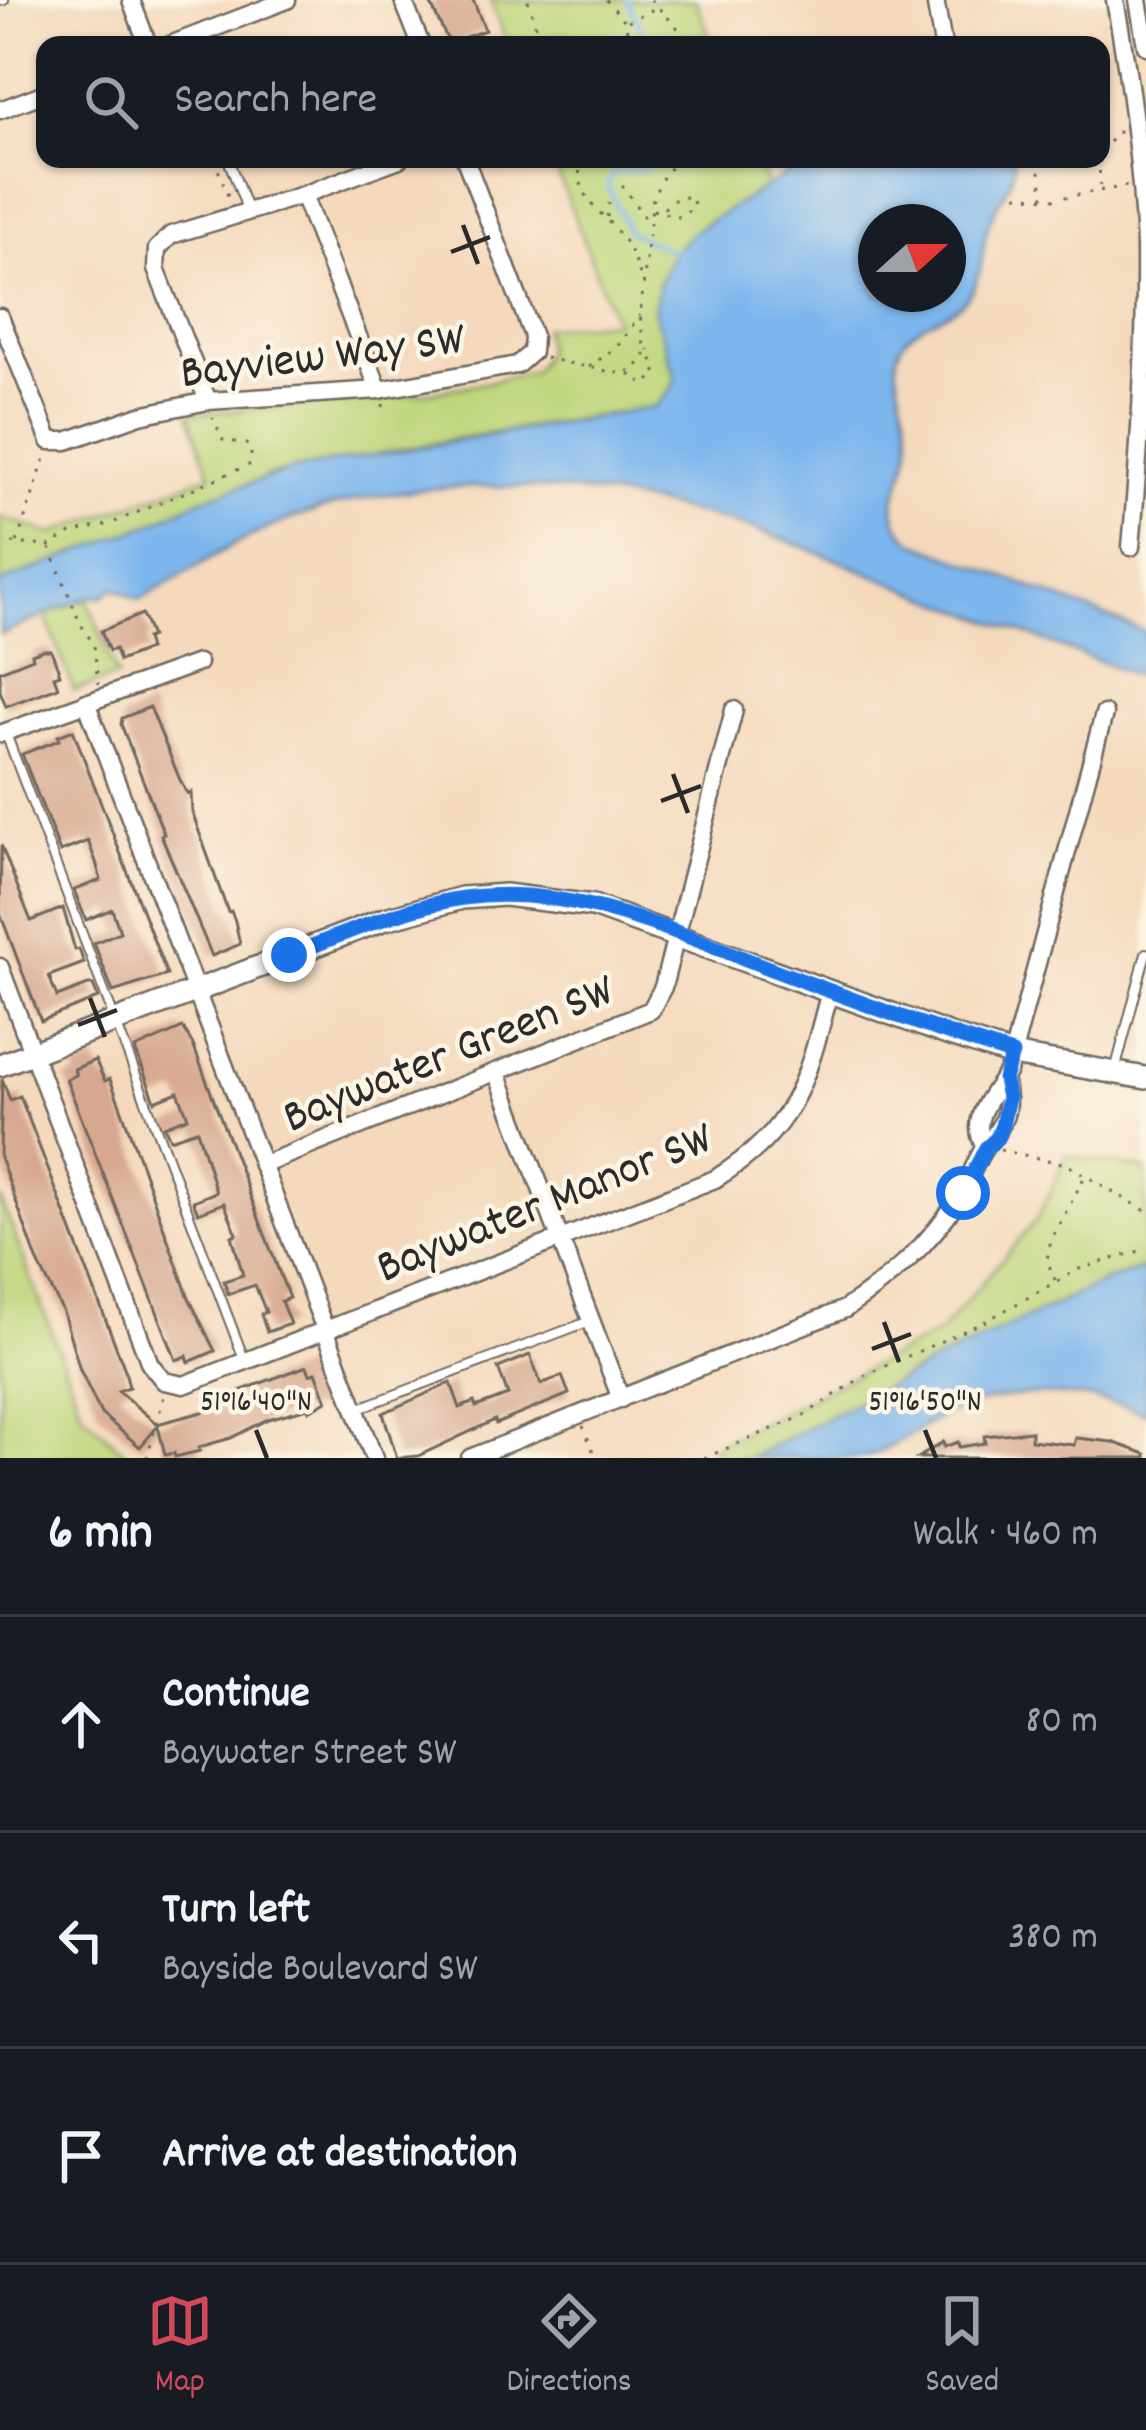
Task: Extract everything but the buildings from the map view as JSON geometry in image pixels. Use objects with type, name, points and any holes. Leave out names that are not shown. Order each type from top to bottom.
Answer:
[{"type":"street","points":[[131,0],[145,36]]},
{"type":"street","points":[[193,36],[287,0]]},
{"type":"street","points":[[403,0],[417,36]]},
{"type":"street","points":[[934,0],[941,36]]},
{"type":"street","points":[[1115,0],[1142,154],[1146,324],[1131,547]]},
{"type":"street","points":[[1138,0],[1146,46]]},
{"type":"street","points":[[0,110],[36,96]]},
{"type":"street","points":[[208,401],[157,269],[157,249],[171,235],[375,168]]},
{"type":"street","name":"Bayview Way SW","points":[[50,442],[208,401],[381,396],[517,365],[532,352],[533,336],[468,168]]},
{"type":"street","points":[[303,195],[381,396]]},
{"type":"street","points":[[0,317],[50,442]]},
{"type":"street","points":[[3,733],[198,663]]},
{"type":"street","points":[[93,699],[196,990],[374,1458]]},
{"type":"street","name":"Baywater Green SW","points":[[262,1165],[651,1010],[663,987],[734,710]]},
{"type":"street","points":[[470,1458],[845,1310],[886,1282],[934,1236],[1002,1126],[1008,1097],[1004,1079],[1103,714]]},
{"type":"street","points":[[0,1065],[385,919],[462,898],[548,897],[592,905],[676,933],[1012,1054],[1146,1078]]},
{"type":"street","points":[[0,967],[150,1364],[167,1383]]},
{"type":"street","name":"Baywater Manor SW","points":[[167,1383],[184,1385],[716,1179],[757,1148],[792,1108],[805,1084],[830,991]]},
{"type":"street","points":[[497,1073],[621,1399]]},
{"type":"lane","points":[[230,168],[241,212]]},
{"type":"lane","points":[[3,733],[245,1360]]},
{"type":"lane","points":[[1114,1075],[1146,952]]},
{"type":"lane","points":[[356,1410],[590,1321]]},
{"type":"path","points":[[528,0],[539,36]]},
{"type":"path","points":[[606,0],[626,22],[627,36]]},
{"type":"path","points":[[651,0],[682,36]]},
{"type":"path","points":[[626,22],[656,8]]},
{"type":"path","points":[[1110,141],[1117,132],[1135,129]]},
{"type":"path","points":[[219,168],[241,212]]},
{"type":"path","points":[[580,168],[582,191],[623,239],[642,280]]},
{"type":"path","points":[[532,352],[627,373],[644,384],[656,375],[640,315],[642,280],[657,185],[672,168]]},
{"type":"path","points":[[1039,168],[1044,200]]},
{"type":"path","points":[[1099,168],[1100,188]]},
{"type":"path","points":[[1017,195],[1044,200],[1140,182]]},
{"type":"path","points":[[622,185],[650,225]]},
{"type":"path","points":[[651,210],[680,217],[694,207],[693,199],[679,196],[662,211]]},
{"type":"path","points":[[606,219],[609,203]]},
{"type":"path","points":[[588,368],[617,347],[640,315]]},
{"type":"path","points":[[627,373],[639,365],[646,344]]},
{"type":"path","points":[[381,396],[385,416]]},
{"type":"path","points":[[0,542],[49,546],[70,533],[110,524],[251,464],[253,456],[246,444],[223,440],[216,431],[208,401]]},
{"type":"path","points":[[16,542],[50,442]]},
{"type":"path","points":[[49,546],[74,611],[94,645],[93,699]]},
{"type":"path","points":[[986,1148],[1058,1162],[1146,1211]]},
{"type":"path","points":[[1055,1282],[1047,1260],[1051,1240],[1086,1174]]},
{"type":"path","points":[[704,1458],[802,1416],[864,1376],[986,1321],[1078,1269],[1146,1249]]},
{"type":"path","points":[[147,1458],[167,1383]]},
{"type":"path","points":[[580,1416],[596,1458]]},
{"type":"green space","points":[[490,0],[696,0],[710,36],[504,36]]},
{"type":"green space","points":[[556,168],[759,168],[767,188],[694,232],[666,351],[676,377],[670,392],[655,407],[270,475],[0,583],[0,517],[52,534],[211,475],[189,414],[363,400],[492,381],[534,371],[546,351],[543,328],[615,321]]},
{"type":"green space","points":[[87,598],[117,676],[74,691],[45,613]]},
{"type":"green space","points":[[1067,1155],[1146,1170],[1146,1268],[1110,1279],[940,1359],[749,1458],[715,1458],[713,1447],[940,1332],[1037,1219]]},
{"type":"green space","points":[[0,1197],[82,1412],[130,1458],[0,1458]]},
{"type":"water","points":[[796,168],[1012,168],[988,226],[980,272],[966,297],[966,204],[858,204],[858,312],[949,312],[911,334],[898,352],[897,372],[910,442],[896,495],[896,518],[914,542],[1146,632],[1146,679],[756,530],[644,502],[528,487],[412,491],[356,500],[258,533],[140,600],[114,588],[0,635],[0,583],[202,499],[294,469],[655,407],[670,392],[676,377],[654,311],[659,282],[672,254],[694,231]]},
{"type":"water","points":[[1146,1268],[1146,1413],[1070,1396],[1020,1396],[945,1415],[861,1458],[749,1458],[940,1359],[1110,1279]]},
{"type":"waterway","points":[[627,0],[645,36]]},
{"type":"waterway","points":[[645,168],[613,173],[607,185],[629,232],[679,254]]},
{"type":"route","points":[[289,955],[426,906],[505,895],[592,905],[676,933],[1012,1054],[1004,1079],[1008,1097],[1002,1126],[963,1193]]}]
